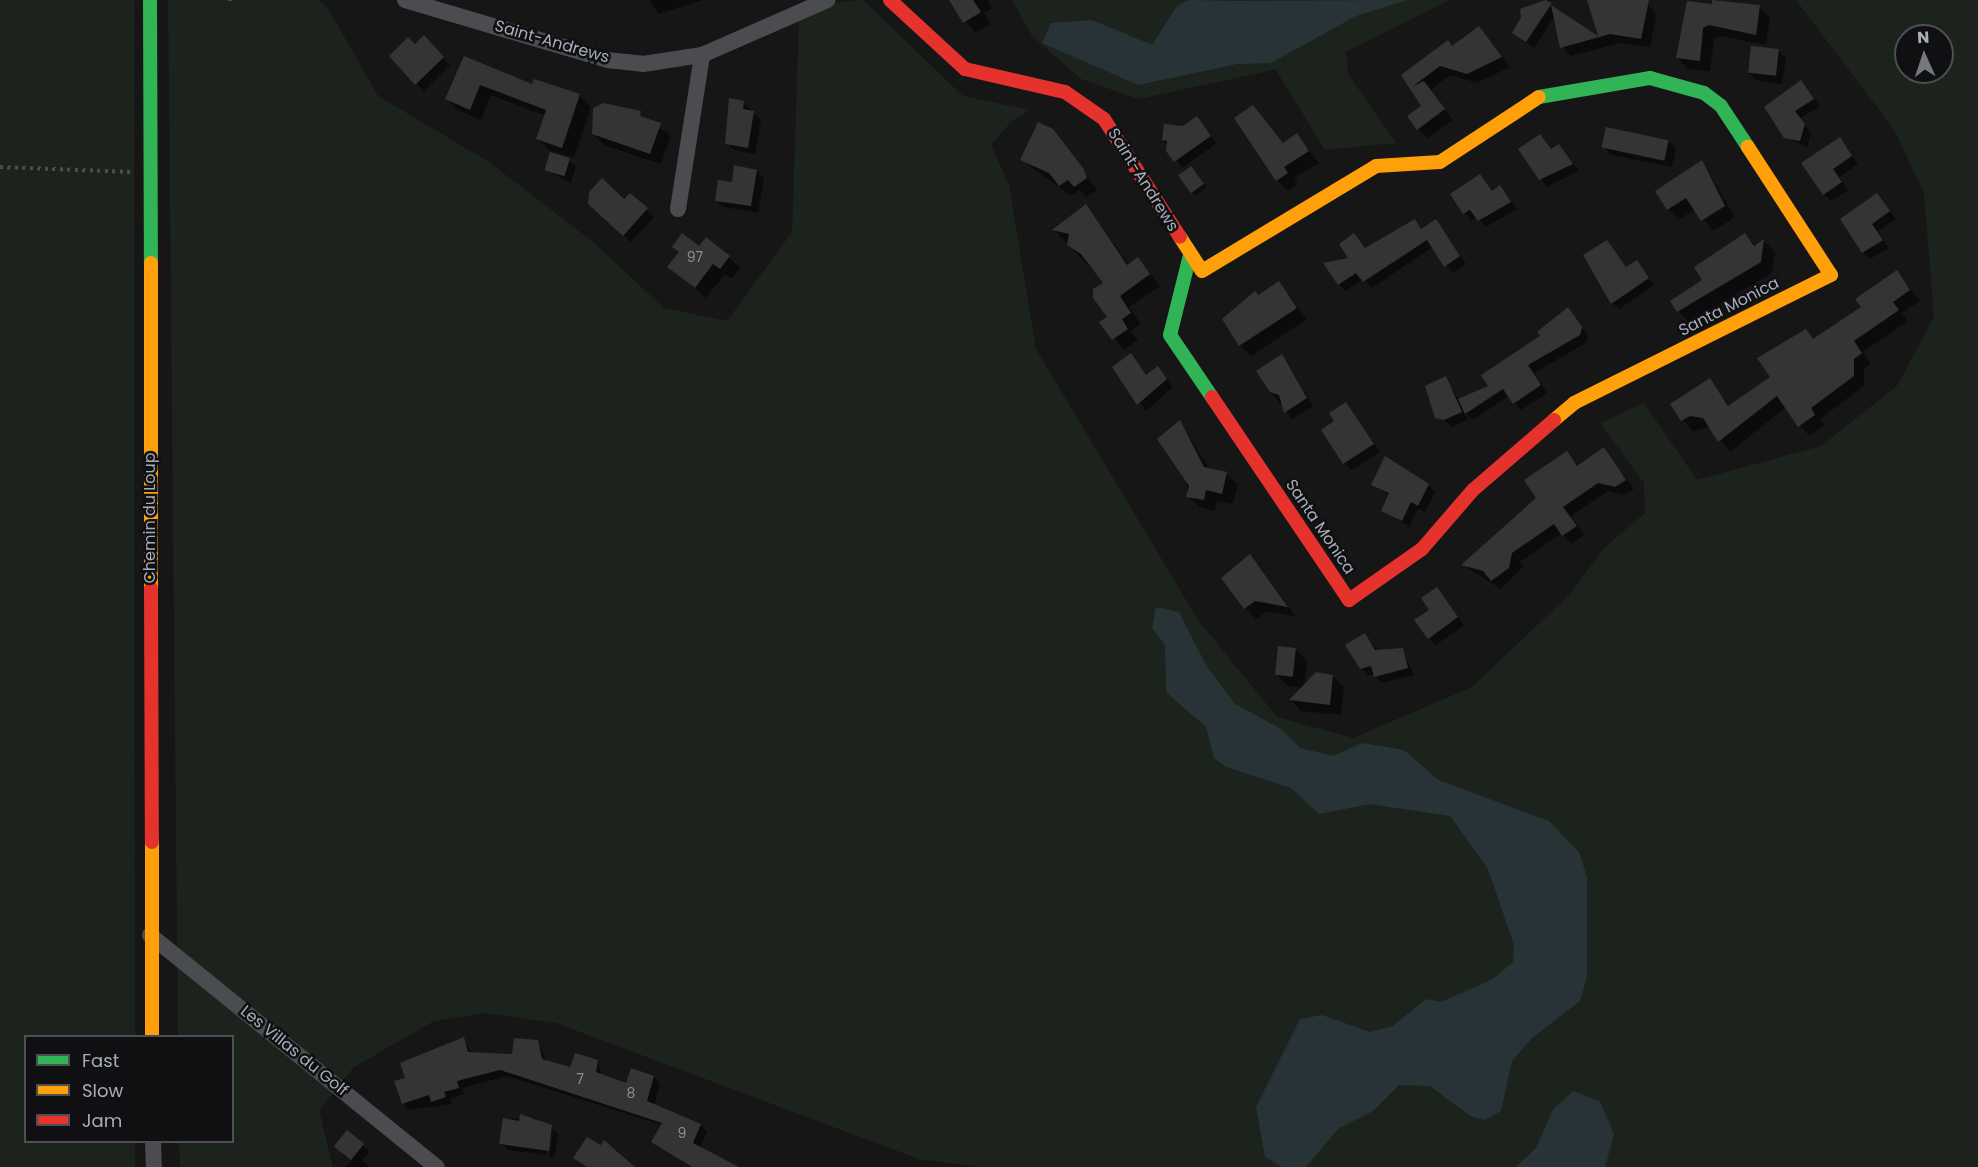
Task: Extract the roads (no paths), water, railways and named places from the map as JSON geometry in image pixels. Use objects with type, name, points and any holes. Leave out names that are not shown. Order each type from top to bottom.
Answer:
[{"type":"street","name":"Chemin du Loup","points":[[150,0],[152,1035]]},
{"type":"street","name":"Saint-Andrews","points":[[405,0],[607,60],[643,64],[702,55],[828,0]]},
{"type":"street","name":"Saint-Andrews","points":[[890,0],[965,69],[1065,92],[1104,119],[1202,271]]},
{"type":"street","points":[[678,209],[702,55]]},
{"type":"street","name":"Santa Monica","points":[[1190,255],[1170,335],[1349,600],[1422,549],[1473,490],[1574,403],[1831,275],[1721,106],[1704,93],[1650,78],[1543,95],[1440,162],[1377,166],[1202,271]]},
{"type":"street","name":"Les Villas du Golf","points":[[150,935],[437,1167]]},
{"type":"street","points":[[153,1143],[154,1167]]}]
